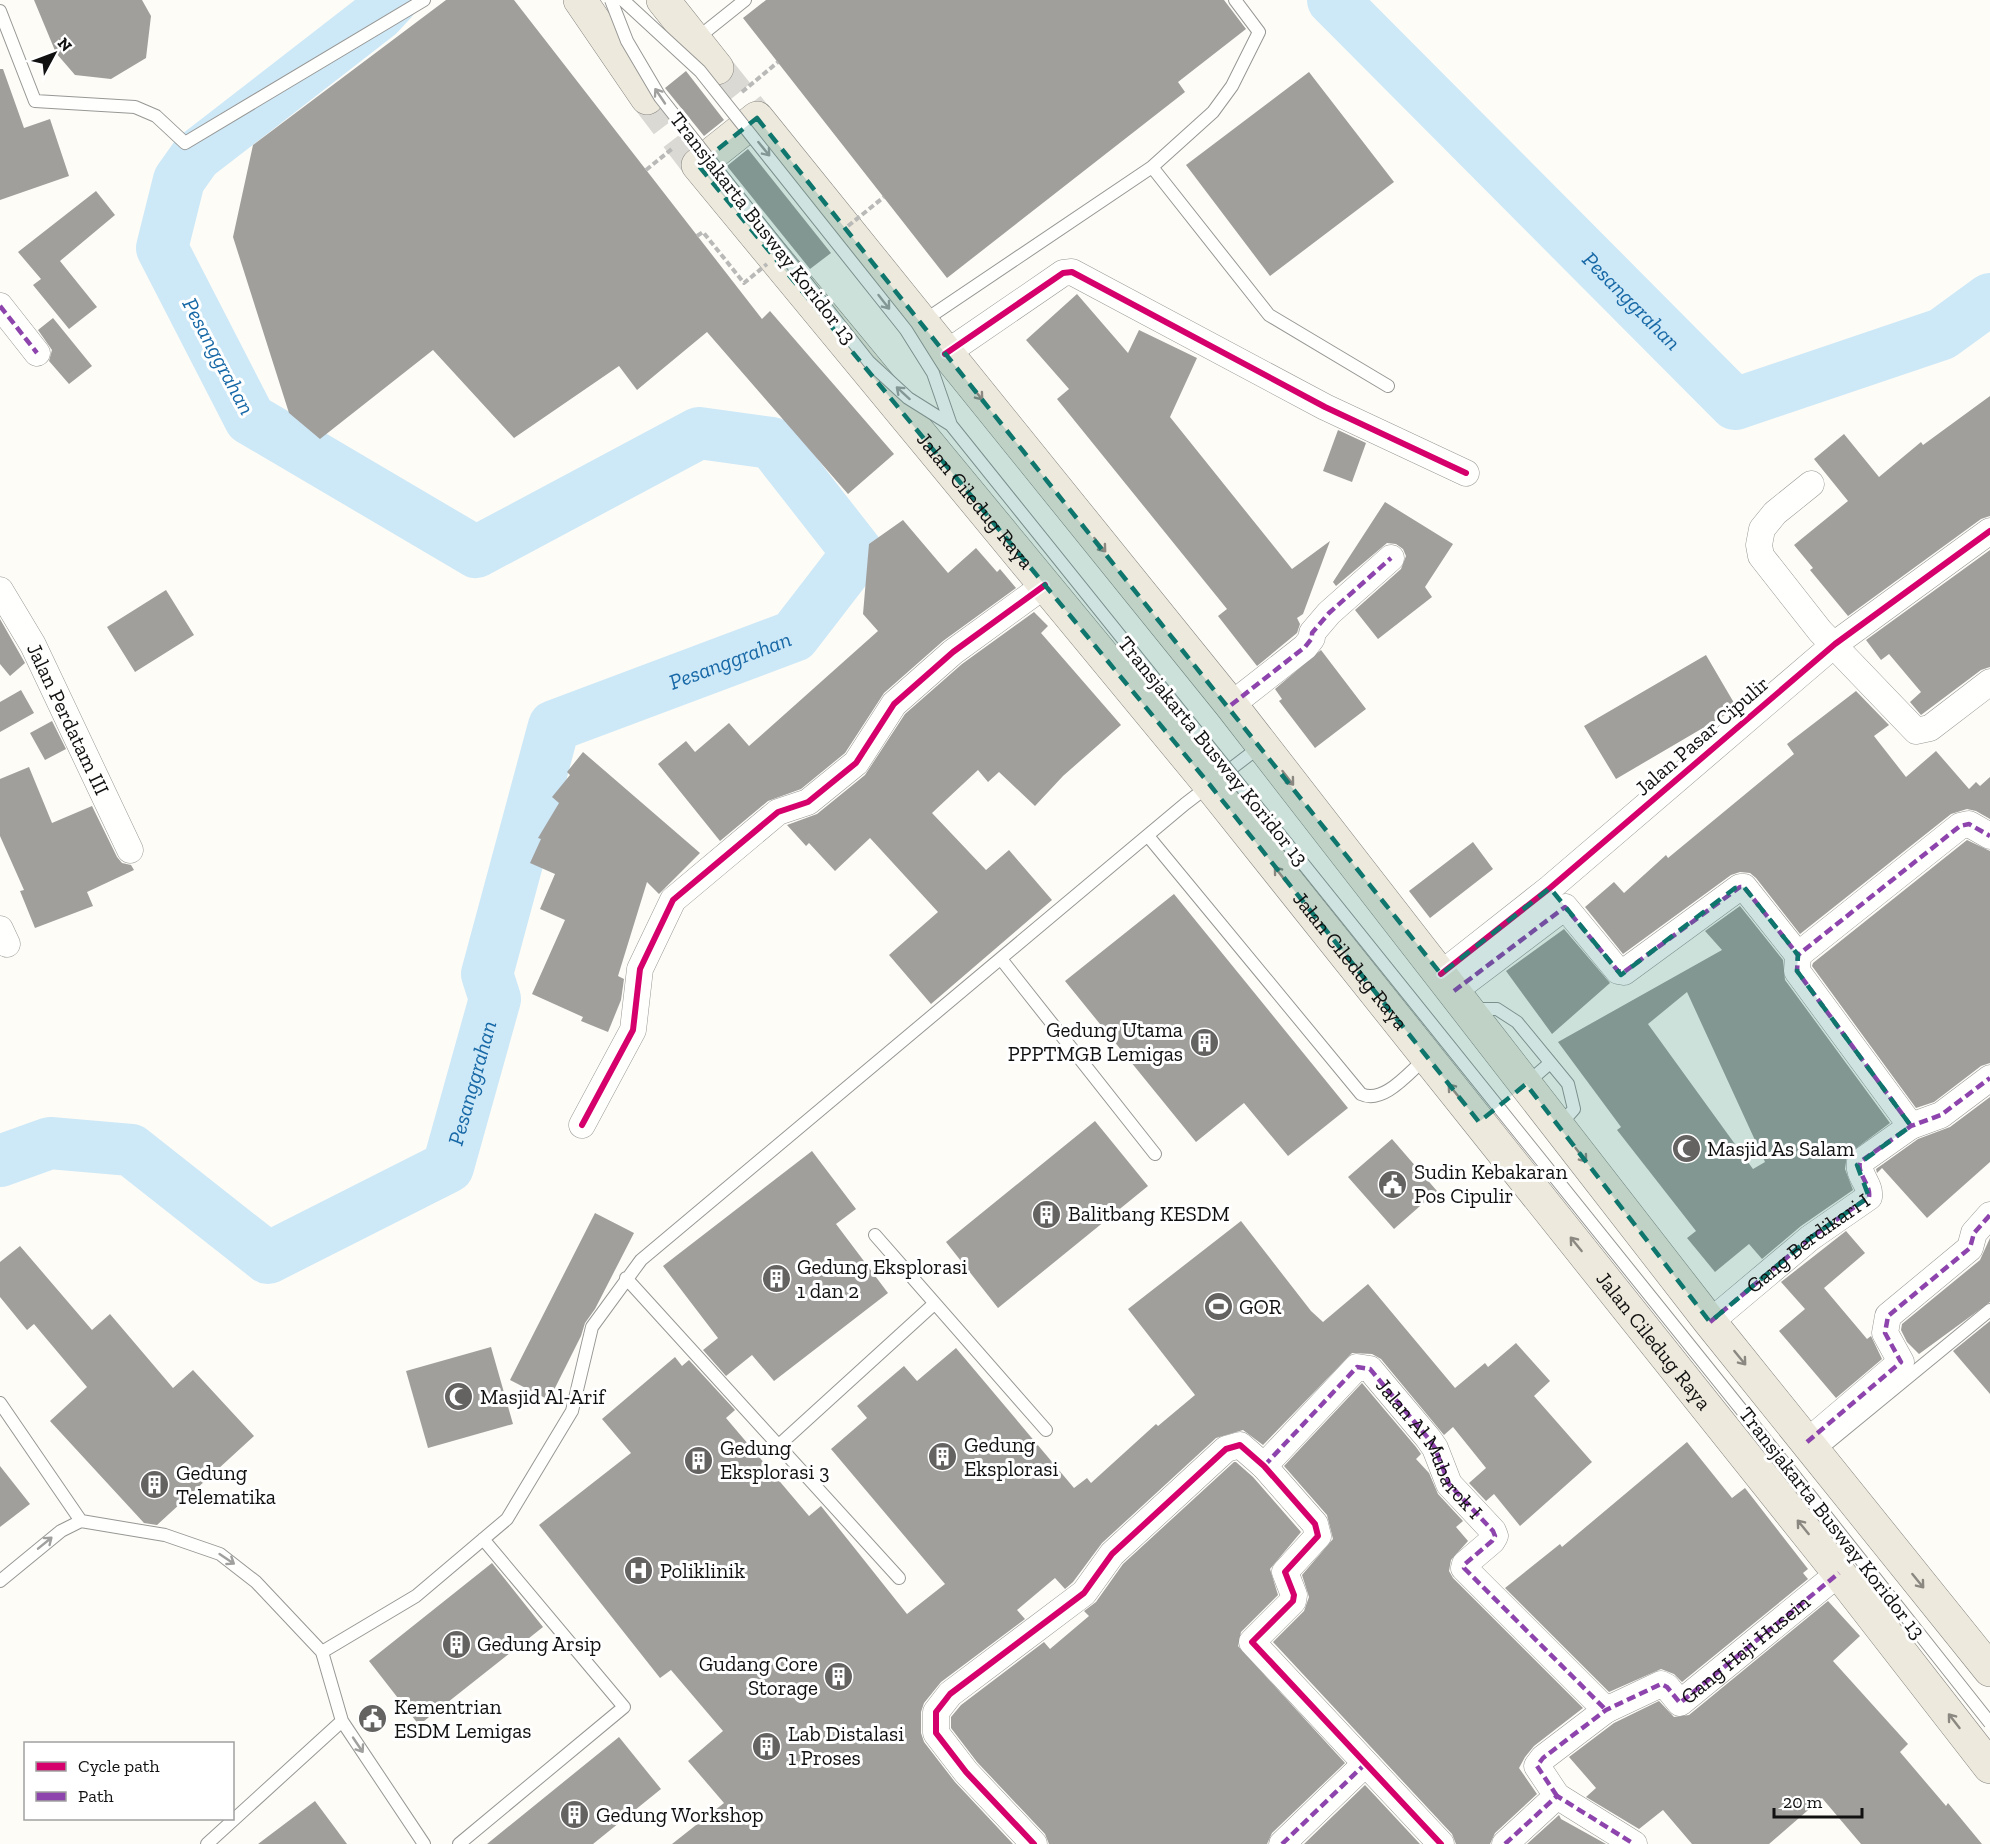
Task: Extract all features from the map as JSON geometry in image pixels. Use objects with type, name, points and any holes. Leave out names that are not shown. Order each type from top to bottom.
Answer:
[{"type":"main road","points":[[580,0],[647,98]]},
{"type":"main road","points":[[663,0],[717,68]]},
{"type":"main road","name":"Jalan Ciledug Raya","points":[[921,323],[757,118],[698,165],[1210,786],[1839,1573],[1990,1767]]},
{"type":"main road","points":[[921,323],[1231,705],[1454,992],[1538,1074],[1559,1126],[1710,1322],[1990,1671]]},
{"type":"main road","points":[[1479,1122],[1538,1074]]},
{"type":"main road","points":[[1839,1573],[1881,1535]]},
{"type":"street","points":[[945,354],[1063,273],[1072,272],[1324,407],[1466,473]]},
{"type":"street","points":[[0,306],[37,354]]},
{"type":"street","points":[[1811,484],[1775,513],[1762,529],[1759,545],[1761,556],[1775,576],[1835,644],[1916,731],[1930,728],[1990,682]]},
{"type":"street","name":"Jalan Pasar Cipulir","points":[[1454,992],[1835,644],[1990,531]]},
{"type":"street","points":[[1231,705],[1305,647],[1312,638],[1312,633],[1329,613],[1391,558]]},
{"type":"street","points":[[582,1125],[633,1029],[640,969],[673,900],[778,812],[808,802],[856,763],[894,704],[954,652],[1045,585]]},
{"type":"street","name":"Jalan Perdatam III","points":[[0,590],[33,645],[130,850]]},
{"type":"street","points":[[1798,955],[1960,826],[1969,824],[1990,836]]},
{"type":"street","points":[[1558,898],[1618,971],[1624,972],[1735,888],[1744,887],[1798,955],[1797,971],[1911,1126]]},
{"type":"street","name":"Gang Berdikari I","points":[[1710,1322],[1810,1238],[1869,1197],[1870,1192],[1859,1169],[1860,1162],[1911,1126],[1941,1115],[1990,1078]]},
{"type":"street","points":[[1811,1448],[1901,1362],[1884,1333],[1888,1317],[1970,1248],[1974,1233],[1990,1215]]},
{"type":"street","name":"Jalan Al Mubarok I","points":[[1264,1466],[1357,1367],[1370,1369],[1435,1448],[1449,1484],[1495,1536],[1465,1564],[1464,1568],[1606,1710]]},
{"type":"street","points":[[1034,1844],[966,1772],[936,1733],[936,1712],[950,1694],[1084,1593],[1112,1554],[1226,1449],[1240,1444],[1264,1466],[1315,1524],[1318,1536],[1285,1572],[1294,1594],[1293,1601],[1252,1642],[1364,1765],[1441,1844]]},
{"type":"street","name":"Gang Haji Husein","points":[[1557,1796],[1537,1766],[1606,1710],[1661,1684],[1667,1687],[1680,1703],[1839,1573]]},
{"type":"street","points":[[1282,1844],[1364,1765]]},
{"type":"street","points":[[1505,1844],[1557,1796],[1634,1844]]},
{"type":"lane","points":[[0,10],[34,101],[135,107],[156,116],[185,143],[424,0]]},
{"type":"lane","name":"Transjakarta Busway Koridor 13","points":[[611,0],[627,41],[660,97],[735,195],[869,362],[908,398],[951,425],[1794,1474],[1990,1723]]},
{"type":"lane","name":"Transjakarta Busway Koridor 13","points":[[623,0],[700,71],[906,330],[933,373],[951,425]]},
{"type":"lane","points":[[694,40],[745,0]]},
{"type":"lane","points":[[921,323],[1152,167],[1213,112],[1232,86],[1259,32],[1235,0]]},
{"type":"lane","points":[[1152,167],[1269,315],[1388,386]]},
{"type":"lane","points":[[322,1652],[416,1596],[507,1518],[572,1411],[592,1327],[641,1260],[1148,836],[1262,745]]},
{"type":"lane","points":[[1148,836],[1361,1094],[1373,1097],[1383,1095],[1427,1057]]},
{"type":"lane","points":[[1001,958],[1155,1154]]},
{"type":"lane","points":[[875,1234],[1046,1430]]},
{"type":"lane","points":[[626,1278],[899,1578]]},
{"type":"lane","points":[[778,1446],[934,1304]]},
{"type":"lane","points":[[1811,1448],[1990,1310]]},
{"type":"lane","points":[[0,1403],[22,1431],[81,1521]]},
{"type":"lane","points":[[0,1581],[61,1531],[81,1521],[165,1535],[220,1554],[256,1582],[322,1652],[342,1721],[424,1844]]},
{"type":"lane","points":[[459,1844],[624,1707],[483,1539]]},
{"type":"lane","points":[[234,1819],[342,1721]]},
{"type":"lane","points":[[207,1844],[233,1820]]},
{"type":"highlighted area","points":[[757,118],[1441,974],[1550,888],[1621,975],[1735,888],[1744,887],[1798,955],[1797,971],[1911,1126],[1857,1165],[1869,1197],[1810,1238],[1710,1322],[1526,1084],[1479,1122],[1210,785],[698,165]]},
{"type":"building","points":[[34,0],[142,0],[151,16],[146,58],[111,79],[75,75],[56,53]]},
{"type":"building","points":[[446,0],[514,0],[762,319],[770,311],[894,454],[848,494],[707,332],[637,390],[619,366],[514,438],[433,350],[320,439],[289,413],[233,237],[253,145]]},
{"type":"building","points":[[766,0],[1224,0],[1246,29],[1178,82],[1185,92],[947,278],[743,18]]},
{"type":"building","points":[[0,69],[3,69],[24,128],[50,119],[69,176],[0,200]]},
{"type":"building","points":[[686,71],[724,120],[704,136],[665,88]]},
{"type":"building","points":[[1309,72],[1394,182],[1270,276],[1186,165]]},
{"type":"building","points":[[748,149],[831,253],[810,269],[727,166]]},
{"type":"building","points":[[96,191],[115,215],[60,261],[97,307],[69,329],[33,285],[41,279],[18,252]]},
{"type":"building","points":[[1077,294],[1128,353],[1139,330],[1197,358],[1170,417],[1292,569],[1330,541],[1303,614],[1297,618],[1300,624],[1297,633],[1257,666],[1218,616],[1227,609],[1057,399],[1069,389],[1026,340]]},
{"type":"building","points":[[53,318],[92,366],[69,384],[49,361],[52,350],[38,330]]},
{"type":"building","points":[[1990,396],[1990,516],[1981,519],[1848,616],[1810,570],[1813,568],[1794,545],[1848,501],[1814,459],[1844,434],[1879,477],[1921,442],[1923,445]]},
{"type":"building","points":[[1338,430],[1366,443],[1352,482],[1323,471]]},
{"type":"building","points":[[1385,502],[1453,544],[1425,587],[1432,597],[1378,639],[1355,610],[1401,569],[1406,556],[1403,549],[1396,544],[1387,543],[1336,586],[1333,582]]},
{"type":"building","points":[[903,520],[948,573],[976,548],[997,572],[1000,569],[1016,588],[943,641],[884,693],[845,753],[801,789],[768,801],[720,841],[658,764],[686,741],[695,752],[729,723],[749,746],[878,631],[863,614],[869,544]]},
{"type":"building","points":[[1990,550],[1990,667],[1981,670],[1921,715],[1910,702],[1921,692],[1889,654],[1881,660],[1866,640]]},
{"type":"building","points":[[166,590],[194,635],[135,672],[107,627]]},
{"type":"building","points":[[1034,612],[1048,626],[1041,633],[1121,725],[1063,776],[1035,806],[999,772],[988,782],[978,770],[932,813],[986,870],[1009,850],[1052,900],[931,1004],[889,955],[938,912],[870,838],[835,871],[809,843],[806,846],[787,825],[817,814],[865,775],[905,714],[962,664]]},
{"type":"building","points":[[0,619],[25,663],[10,676],[0,664]]},
{"type":"building","points":[[1321,650],[1366,709],[1315,748],[1279,701],[1282,699],[1275,689]]},
{"type":"building","points":[[1706,655],[1737,708],[1616,779],[1584,726]]},
{"type":"building","points":[[21,690],[34,713],[0,732],[0,702]]},
{"type":"building","points":[[1856,691],[1889,725],[1874,736],[1906,777],[1936,751],[1969,789],[1976,782],[1980,786],[1990,777],[1990,819],[1967,809],[1951,814],[1800,934],[1756,878],[1750,873],[1740,872],[1731,875],[1623,954],[1585,907],[1614,882],[1624,893],[1666,855],[1668,858],[1794,754],[1787,744]]},
{"type":"building","points":[[52,721],[66,749],[45,760],[30,733]]},
{"type":"building","points":[[583,752],[700,853],[659,894],[647,882],[618,976],[624,979],[621,1000],[608,1032],[581,1021],[583,1017],[532,994],[565,920],[540,909],[555,874],[530,863],[541,839],[538,838],[559,803],[552,797],[570,775],[567,772]]},
{"type":"building","points":[[29,767],[52,823],[92,806],[117,857],[122,863],[131,865],[134,870],[87,892],[93,906],[35,928],[20,891],[24,890],[0,836],[0,779]]},
{"type":"building","points":[[1967,840],[1990,851],[1990,1063],[1981,1066],[1934,1102],[1916,1108],[1812,966]]},
{"type":"building","points":[[1473,842],[1493,869],[1430,918],[1409,891]]},
{"type":"building","name":"Gedung Utama PPPTMGB Lemigas","points":[[1174,894],[1348,1108],[1288,1156],[1244,1103],[1196,1142],[1065,981]]},
{"type":"building","points":[[1740,906],[1783,960],[1785,980],[1890,1123],[1847,1155],[1845,1169],[1853,1190],[1801,1226],[1762,1259],[1749,1244],[1715,1272],[1687,1238],[1696,1231],[1617,1130],[1621,1127],[1558,1042],[1722,950],[1705,931]],"holes":[[[1687,992],[1765,1162],[1753,1169],[1648,1024]]]},
{"type":"building","points":[[1564,929],[1610,983],[1552,1034],[1506,971]]},
{"type":"building","points":[[1990,1097],[1990,1162],[1927,1218],[1882,1168],[1877,1173],[1876,1169],[1918,1139],[1950,1127]]},
{"type":"building","name":"Balitbang KESDM","points":[[1095,1121],[1148,1186],[998,1308],[946,1242]]},
{"type":"building","name":"Sudin Kebakaran Pos Cipulir","points":[[1392,1139],[1437,1191],[1394,1229],[1348,1177]]},
{"type":"building","name":"Gedung Eksplorasi 1 dan 2","points":[[812,1151],[856,1209],[836,1224],[888,1293],[774,1381],[752,1355],[726,1376],[703,1350],[718,1338],[663,1266]]},
{"type":"building","points":[[595,1213],[634,1233],[595,1309],[585,1323],[581,1336],[549,1400],[510,1380]]},
{"type":"building","points":[[1241,1221],[1311,1311],[1323,1322],[1368,1284],[1455,1388],[1485,1363],[1488,1367],[1516,1343],[1550,1381],[1534,1396],[1592,1462],[1520,1526],[1494,1494],[1486,1501],[1469,1483],[1486,1468],[1453,1427],[1444,1435],[1381,1359],[1372,1354],[1352,1353],[1263,1445],[1243,1430],[1216,1438],[1102,1543],[1073,1582],[1065,1589],[1055,1578],[1017,1610],[1025,1619],[941,1682],[924,1703],[921,1712],[921,1733],[924,1742],[955,1782],[1013,1844],[672,1844],[724,1803],[688,1761],[723,1731],[671,1670],[660,1678],[539,1525],[631,1453],[602,1419],[675,1357],[682,1366],[689,1360],[735,1410],[726,1418],[809,1516],[821,1506],[907,1614],[945,1584],[831,1449],[867,1418],[857,1406],[904,1366],[917,1381],[956,1348],[1074,1488],[1087,1478],[1091,1483],[1156,1424],[1158,1426],[1195,1395],[1128,1309]]},
{"type":"building","points":[[1846,1231],[1865,1253],[1824,1288],[1867,1339],[1871,1336],[1882,1359],[1836,1398],[1779,1331],[1805,1309],[1781,1282]]},
{"type":"building","points":[[1990,1238],[1990,1302],[1919,1354],[1907,1342],[1901,1330],[1902,1324],[1980,1260]]},
{"type":"building","points":[[20,1246],[92,1330],[110,1314],[173,1388],[193,1370],[254,1436],[157,1525],[144,1523],[50,1421],[87,1387],[34,1324],[27,1330],[0,1297],[0,1262]]},
{"type":"building","points":[[1990,1321],[1990,1394],[1953,1351]]},
{"type":"building","name":"Masjid Al-Arif","points":[[491,1347],[513,1424],[428,1448],[406,1371]]},
{"type":"building","points":[[1362,1383],[1416,1447],[1421,1454],[1416,1459],[1429,1473],[1438,1494],[1463,1521],[1456,1527],[1468,1541],[1451,1560],[1449,1571],[1453,1578],[1583,1708],[1534,1746],[1525,1757],[1519,1768],[1537,1794],[1495,1833],[1490,1844],[1456,1844],[1452,1834],[1273,1642],[1304,1611],[1309,1597],[1302,1575],[1333,1539],[1327,1515],[1284,1466]]},
{"type":"building","points":[[1687,1442],[1732,1498],[1745,1488],[1808,1569],[1803,1573],[1808,1579],[1682,1682],[1674,1674],[1661,1669],[1609,1692],[1505,1588],[1560,1544],[1562,1547]]},
{"type":"building","points":[[1234,1462],[1253,1477],[1301,1532],[1270,1569],[1278,1595],[1241,1632],[1238,1646],[1345,1763],[1272,1833],[1267,1844],[1049,1844],[1045,1834],[977,1762],[951,1728],[951,1717],[961,1705],[1044,1642],[1050,1649],[1089,1616],[1084,1611],[1096,1602],[1123,1564]]},
{"type":"building","points":[[0,1466],[30,1504],[0,1527]]},
{"type":"building","name":"Gedung Arsip","points":[[492,1563],[543,1627],[419,1725],[369,1661]]},
{"type":"building","points":[[1828,1601],[1860,1636],[1833,1661],[1908,1744],[1900,1752],[1946,1806],[1948,1803],[1982,1844],[1861,1844],[1822,1798],[1769,1844],[1692,1844],[1663,1810],[1639,1829],[1586,1797],[1596,1788],[1569,1757],[1614,1723],[1659,1701],[1674,1717],[1689,1715]]},
{"type":"building","name":"Gedung Workshop","points":[[619,1737],[661,1789],[593,1844],[487,1844]]},
{"type":"building","points":[[1365,1785],[1420,1844],[1304,1844]]},
{"type":"building","points":[[315,1801],[347,1844],[258,1844]]},
{"type":"building","points":[[1559,1815],[1561,1819],[1606,1844],[1527,1844]]},
{"type":"waterway","name":"Pesanggrahan","points":[[0,1161],[50,1143],[131,1150],[268,1258],[448,1167],[495,999],[487,974],[554,726],[794,636],[858,553],[772,443],[699,433],[476,552],[250,419],[162,248],[179,180],[196,156],[378,15],[392,0]]},
{"type":"waterway","name":"Pesanggrahan","points":[[1333,0],[1735,404],[1942,334],[1990,299]]},
{"type":"tunnel","points":[[717,68],[757,118]]},
{"type":"tunnel","points":[[647,98],[698,165]]},
{"type":"marked path","points":[[0,306],[37,353]]},
{"type":"marked path","points":[[1231,705],[1305,647],[1312,638],[1312,633],[1329,613],[1391,558]]},
{"type":"marked path","points":[[1911,1126],[1797,971],[1798,955],[1960,826],[1969,824],[1990,836]]},
{"type":"marked path","points":[[1454,991],[1565,907],[1618,971],[1624,972],[1740,887],[1744,887],[1798,955]]},
{"type":"marked path","points":[[1710,1322],[1810,1238],[1869,1197],[1868,1188],[1860,1171],[1860,1162],[1911,1126],[1941,1115],[1990,1078]]},
{"type":"marked path","points":[[1807,1442],[1901,1362],[1885,1333],[1888,1316],[1970,1248],[1974,1233],[1990,1215]]},
{"type":"marked path","points":[[1264,1466],[1357,1367],[1370,1369],[1435,1448],[1449,1484],[1493,1531],[1495,1536],[1492,1541],[1465,1564],[1464,1568],[1606,1710]]},
{"type":"marked path","points":[[1557,1796],[1537,1766],[1543,1758],[1606,1710],[1661,1684],[1667,1687],[1680,1703],[1839,1573]]},
{"type":"marked path","points":[[1282,1844],[1364,1765]]},
{"type":"marked path","points":[[1505,1844],[1557,1796],[1634,1844]]},
{"type":"cycle path","points":[[945,354],[1063,273],[1072,272],[1325,407],[1466,473]]},
{"type":"cycle path","points":[[1441,974],[1550,888],[1835,644],[1990,531]]},
{"type":"cycle path","points":[[582,1125],[633,1030],[640,969],[673,900],[778,812],[808,802],[856,763],[894,704],[953,652],[1045,585]]},
{"type":"cycle path","points":[[1034,1844],[966,1772],[936,1733],[936,1712],[950,1694],[1084,1593],[1112,1554],[1226,1449],[1240,1445],[1264,1466],[1315,1524],[1318,1536],[1285,1572],[1294,1595],[1293,1601],[1252,1642],[1441,1844]]},
{"type":"place","name":"Gedung Utama PPPTMGB Lemigas","points":[[1204,1042]]},
{"type":"place","name":"Masjid As Salam","points":[[1686,1149]]},
{"type":"place","name":"Sudin Kebakaran Pos Cipulir","points":[[1393,1184]]},
{"type":"place","name":"Balitbang KESDM","points":[[1047,1214]]},
{"type":"place","name":"Gedung Eksplorasi 1 dan 2","points":[[776,1279]]},
{"type":"place","name":"GOR","points":[[1218,1307]]},
{"type":"place","name":"Masjid Al-Arif","points":[[459,1397]]},
{"type":"place","name":"Gedung Eksplorasi","points":[[943,1457]]},
{"type":"place","name":"Gedung Eksplorasi 3","points":[[699,1460]]},
{"type":"place","name":"Gedung Telematika","points":[[155,1485]]},
{"type":"place","name":"Poliklinik","points":[[639,1571]]},
{"type":"place","name":"Gedung Arsip","points":[[456,1644]]},
{"type":"place","name":"Gudang Core Storage","points":[[839,1676]]},
{"type":"place","name":"Kementrian ESDM Lemigas","points":[[373,1719]]},
{"type":"place","name":"Lab Distalasi 1 Proses","points":[[767,1746]]},
{"type":"place","name":"Gedung Workshop","points":[[575,1815]]}]
